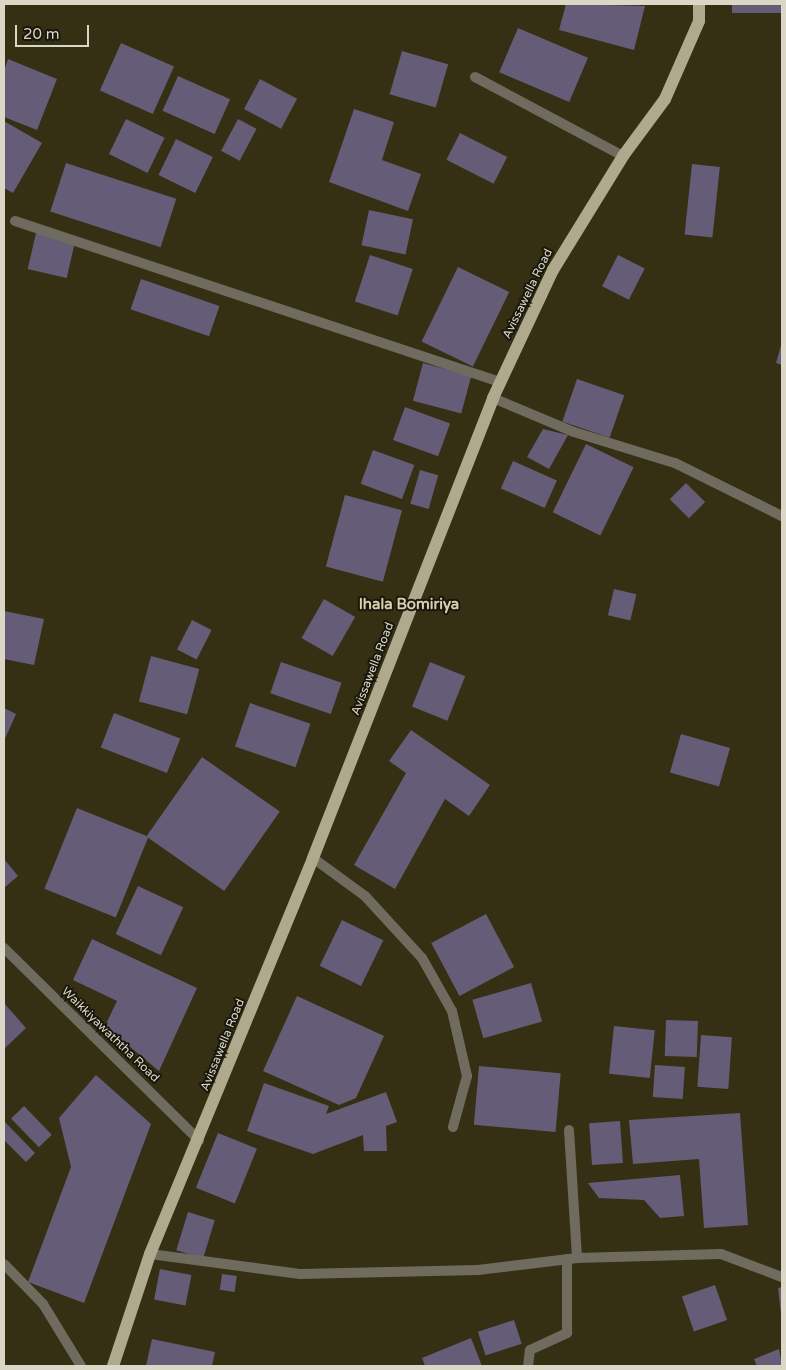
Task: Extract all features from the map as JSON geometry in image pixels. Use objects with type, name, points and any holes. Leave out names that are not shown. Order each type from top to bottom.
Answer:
[{"type":"main road","name":"Avissawella Road","points":[[113,1366],[150,1254],[199,1140],[313,858],[493,398],[553,270],[623,156],[665,100],[699,21],[699,4]]},
{"type":"street","points":[[475,78],[623,156]]},
{"type":"street","points":[[14,221],[500,382]]},
{"type":"street","points":[[493,398],[574,432],[675,463],[782,516]]},
{"type":"street","points":[[313,858],[365,896],[422,958],[452,1011],[467,1076],[453,1126]]},
{"type":"street","name":"Waikkiyawaththa Road","points":[[4,948],[199,1140]]},
{"type":"street","points":[[528,1366],[530,1350],[567,1332],[572,1258],[569,1130]]},
{"type":"street","points":[[150,1254],[300,1274],[478,1270],[572,1258],[721,1254],[782,1277]]},
{"type":"street","points":[[4,1264],[43,1304],[80,1366]]},
{"type":"building","points":[[566,4],[645,6],[634,50],[559,30]]},
{"type":"building","points":[[732,4],[782,4],[782,13],[732,13]]},
{"type":"building","points":[[518,28],[588,58],[569,102],[499,72]]},
{"type":"building","points":[[121,43],[174,67],[153,114],[100,91]]},
{"type":"building","points":[[402,51],[448,64],[436,107],[390,94]]},
{"type":"building","points":[[8,59],[57,79],[37,130],[4,117],[4,71]]},
{"type":"building","points":[[178,76],[230,99],[215,134],[163,111]]},
{"type":"building","points":[[260,79],[297,99],[281,129],[244,109]]},
{"type":"building","points":[[354,109],[394,122],[382,160],[421,174],[408,211],[329,182]]},
{"type":"building","points":[[126,119],[165,138],[148,173],[109,154]]},
{"type":"building","points":[[238,119],[257,129],[240,161],[221,151]]},
{"type":"building","points":[[4,121],[42,143],[13,193],[4,188]]},
{"type":"building","points":[[460,133],[507,157],[494,184],[446,160]]},
{"type":"building","points":[[176,139],[213,157],[195,193],[158,175]]},
{"type":"building","points":[[66,163],[176,199],[161,247],[50,212]]},
{"type":"building","points":[[692,164],[720,167],[712,238],[685,235]]},
{"type":"building","points":[[369,210],[413,219],[406,255],[362,245]]},
{"type":"building","points":[[36,233],[75,242],[67,278],[28,269]]},
{"type":"building","points":[[370,255],[413,269],[398,316],[355,302]]},
{"type":"building","points":[[618,255],[645,269],[629,300],[602,286]]},
{"type":"building","points":[[458,267],[509,292],[473,367],[422,342]]},
{"type":"building","points":[[141,279],[219,306],[209,336],[131,309]]},
{"type":"building","points":[[782,342],[782,365],[776,363]]},
{"type":"building","points":[[423,363],[471,376],[461,414],[413,401]]},
{"type":"building","points":[[577,379],[624,395],[610,438],[562,422]]},
{"type":"building","points":[[405,407],[450,423],[438,456],[393,440]]},
{"type":"building","points":[[543,429],[568,435],[549,469],[527,457]]},
{"type":"building","points":[[586,444],[634,467],[600,536],[553,512]]},
{"type":"building","points":[[373,450],[414,465],[402,499],[361,484]]},
{"type":"building","points":[[513,461],[557,481],[545,508],[501,488]]},
{"type":"building","points":[[420,470],[438,475],[429,509],[410,504]]},
{"type":"building","points":[[686,483],[705,502],[689,518],[670,499]]},
{"type":"building","points":[[345,495],[402,510],[383,582],[326,566]]},
{"type":"building","points":[[614,589],[636,594],[630,620],[608,615]]},
{"type":"building","points":[[324,599],[355,617],[333,656],[302,638]]},
{"type":"building","points":[[4,611],[44,619],[34,665],[4,659]]},
{"type":"building","points":[[192,620],[212,630],[197,659],[177,649]]},
{"type":"building","points":[[151,656],[199,669],[187,714],[139,701]]},
{"type":"building","points":[[281,662],[342,683],[331,714],[270,693]]},
{"type":"building","points":[[430,662],[465,676],[447,721],[412,707]]},
{"type":"building","points":[[250,703],[311,724],[296,767],[235,746]]},
{"type":"building","points":[[4,708],[16,714],[4,741]]},
{"type":"building","points":[[114,713],[180,738],[167,773],[101,748]]},
{"type":"building","points":[[411,730],[490,785],[469,816],[445,799],[395,889],[354,865],[406,773],[389,761]]},
{"type":"building","points":[[681,734],[730,748],[719,787],[670,772]]},
{"type":"building","points":[[202,757],[280,811],[224,891],[146,836]]},
{"type":"building","points":[[77,808],[148,837],[116,918],[44,889]]},
{"type":"building","points":[[4,859],[18,876],[4,888]]},
{"type":"building","points":[[138,886],[183,907],[161,955],[116,934]]},
{"type":"building","points":[[486,914],[514,967],[459,996],[431,943]]},
{"type":"building","points":[[342,920],[383,940],[361,986],[320,966]]},
{"type":"building","points":[[92,939],[197,988],[159,1071],[105,1026],[117,1001],[73,980]]},
{"type":"building","points":[[531,983],[542,1021],[483,1038],[472,1000]]},
{"type":"building","points":[[297,996],[384,1036],[356,1098],[339,1105],[263,1071]]},
{"type":"building","points":[[4,1003],[26,1028],[4,1049]]},
{"type":"building","points":[[666,1020],[698,1021],[697,1057],[665,1056]]},
{"type":"building","points":[[614,1026],[655,1030],[650,1078],[609,1074]]},
{"type":"building","points":[[701,1035],[732,1037],[728,1089],[697,1087]]},
{"type":"building","points":[[655,1065],[685,1067],[683,1099],[653,1097]]},
{"type":"building","points":[[479,1066],[561,1073],[556,1132],[474,1125]]},
{"type":"building","points":[[96,1075],[151,1124],[84,1303],[28,1282],[71,1167],[59,1118]]},
{"type":"building","points":[[264,1083],[329,1106],[326,1114],[386,1092],[397,1122],[386,1126],[387,1151],[364,1151],[363,1135],[313,1154],[247,1131]]},
{"type":"building","points":[[24,1106],[52,1135],[39,1147],[11,1119]]},
{"type":"building","points":[[740,1113],[748,1225],[704,1228],[699,1159],[633,1164],[629,1120]]},
{"type":"building","points":[[4,1121],[35,1153],[26,1162],[4,1140]]},
{"type":"building","points":[[620,1121],[623,1163],[592,1165],[589,1123]]},
{"type":"building","points":[[218,1133],[257,1149],[235,1203],[196,1188]]},
{"type":"building","points":[[680,1175],[684,1216],[660,1218],[644,1200],[599,1198],[588,1183]]},
{"type":"building","points":[[188,1212],[215,1220],[203,1258],[176,1250]]},
{"type":"building","points":[[160,1269],[191,1275],[185,1306],[154,1299]]},
{"type":"building","points":[[222,1274],[237,1276],[235,1292],[220,1290]]},
{"type":"building","points":[[715,1285],[727,1320],[694,1331],[682,1296]]},
{"type":"building","points":[[782,1287],[782,1314],[781,1314],[778,1288]]},
{"type":"building","points":[[514,1320],[522,1344],[486,1356],[478,1332]]},
{"type":"building","points":[[471,1338],[482,1366],[425,1366],[422,1358]]},
{"type":"building","points":[[152,1339],[215,1352],[212,1366],[146,1366]]},
{"type":"building","points":[[779,1349],[782,1366],[757,1366],[754,1359]]},
{"type":"district","name":"Ihala Bomiriya","points":[[409,605]]}]
